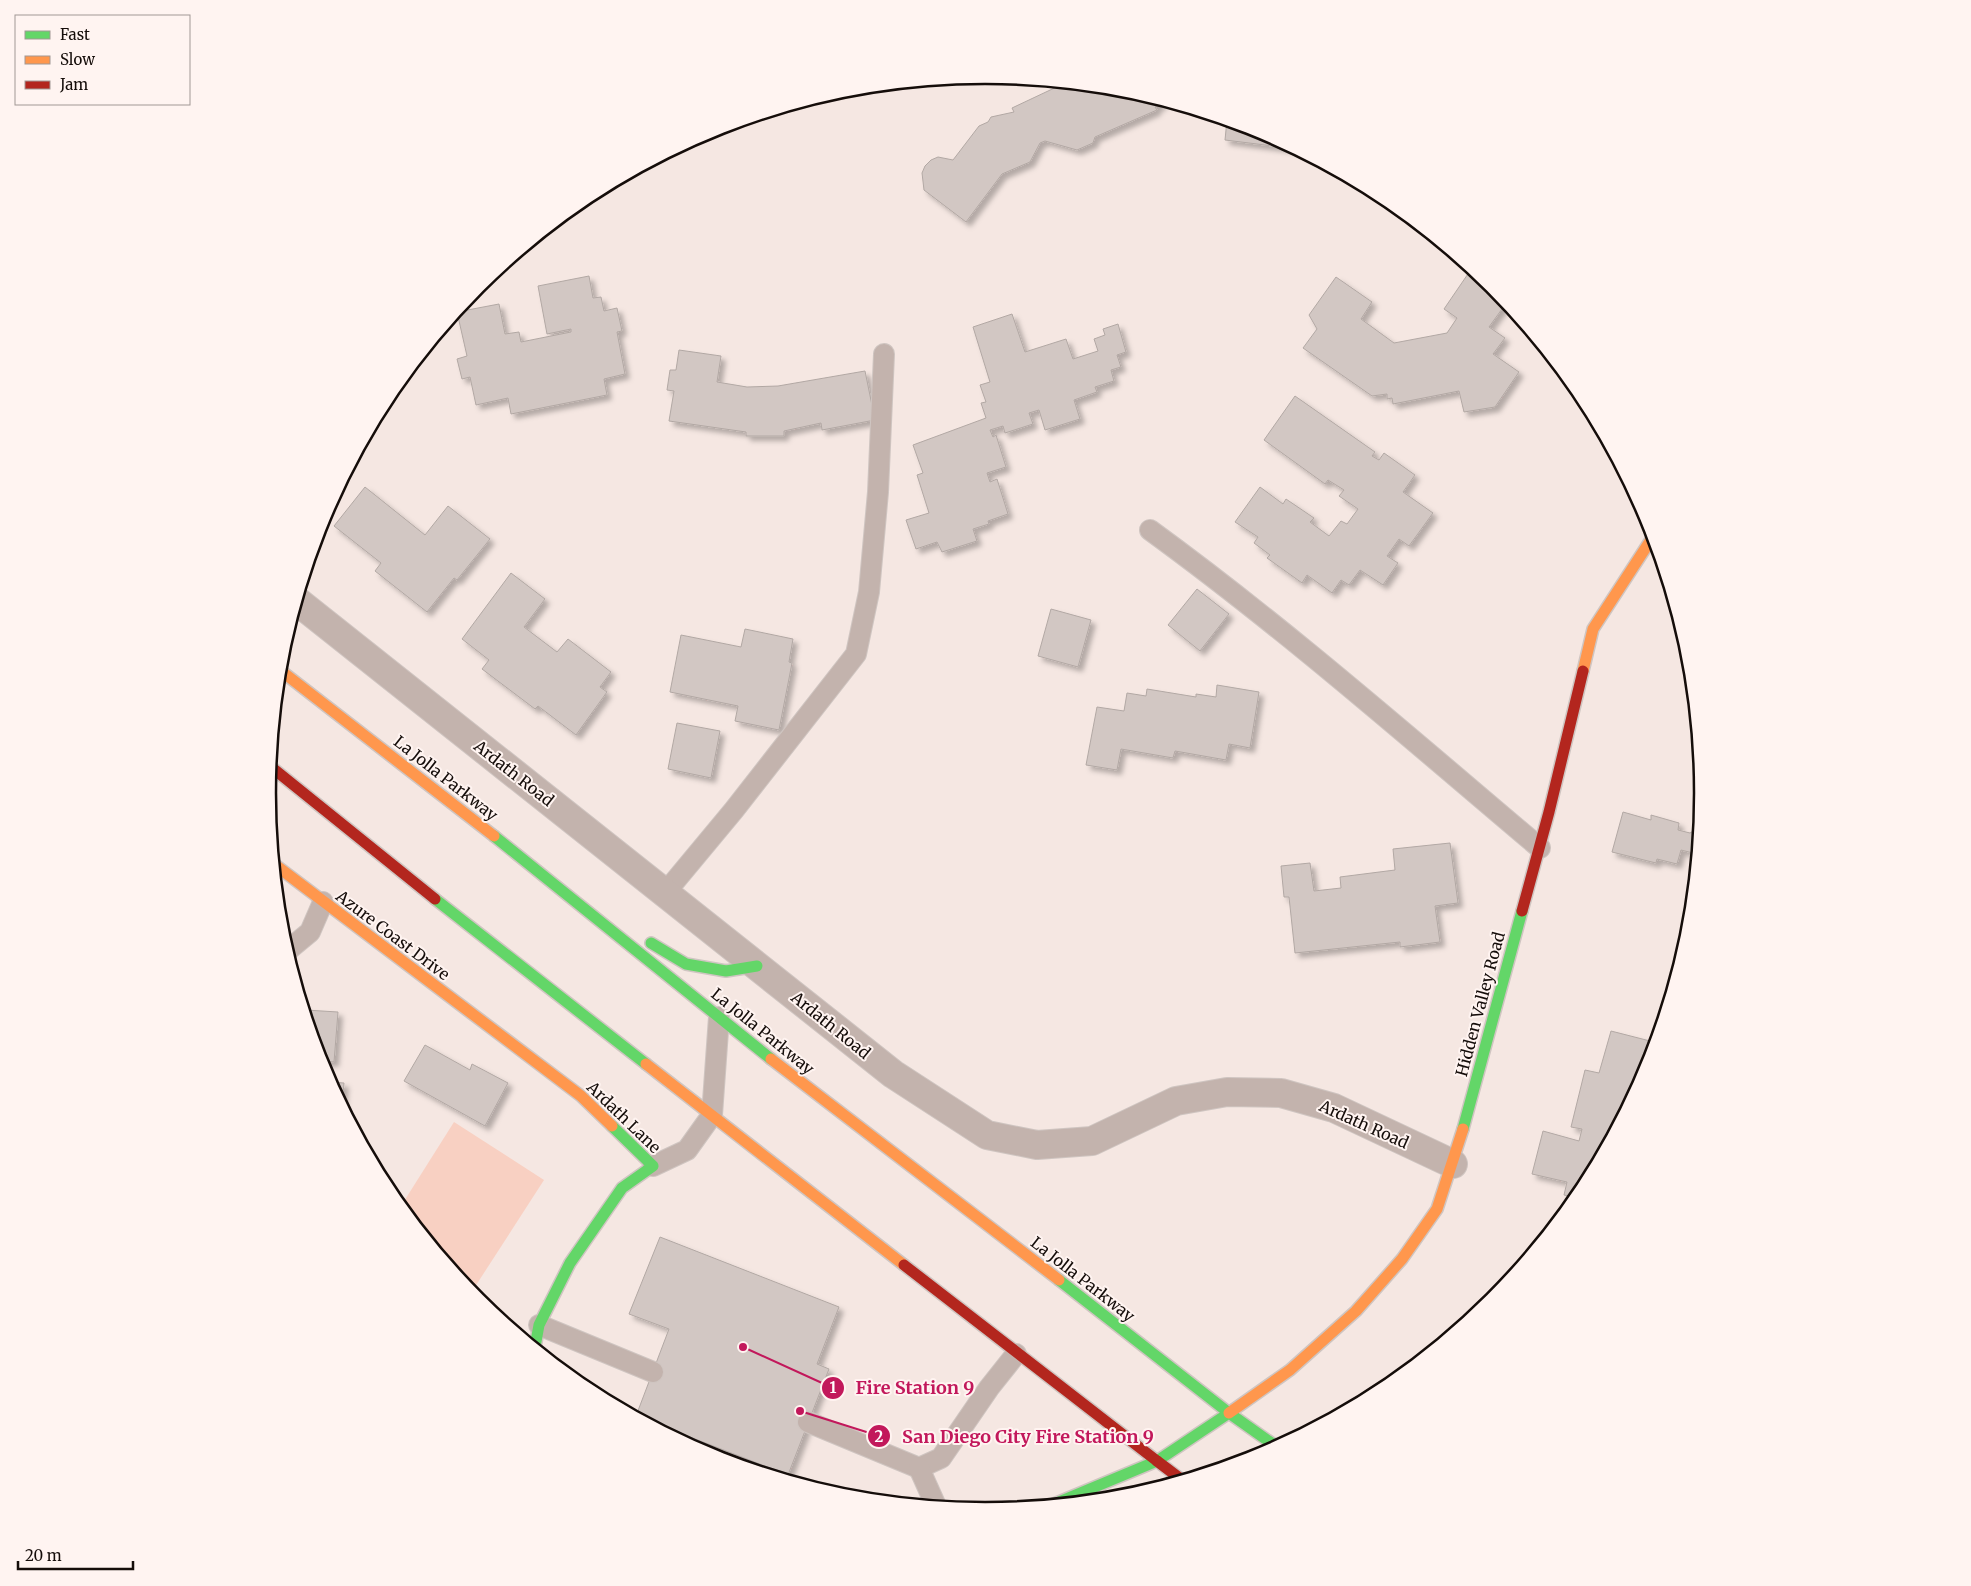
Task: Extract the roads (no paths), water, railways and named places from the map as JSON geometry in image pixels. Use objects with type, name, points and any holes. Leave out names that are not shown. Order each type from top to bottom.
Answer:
[{"type":"main road","name":"Hidden Valley Road","points":[[1157,1461],[1290,1370],[1356,1312],[1402,1258],[1436,1209],[1453,1164],[1540,848],[1593,630],[1649,543]]},
{"type":"main road","name":"La Jolla Parkway","points":[[286,675],[569,894],[718,1017],[846,1118],[933,1182],[1229,1413],[1270,1442]]},
{"type":"main road","points":[[277,772],[395,869],[627,1051],[712,1114],[1016,1354],[1176,1476]]},
{"type":"main road","name":"Azure Coast Drive","points":[[281,869],[493,1030]]},
{"type":"main road","points":[[569,894],[628,929]]},
{"type":"main road","points":[[645,939],[686,964],[726,971],[757,966]]},
{"type":"main road","name":"Ardath Lane","points":[[493,1030],[580,1096],[653,1166],[622,1188],[570,1263],[539,1324],[536,1341]]},
{"type":"main road","points":[[1130,1486],[1157,1461]]},
{"type":"main road","points":[[1071,1497],[1157,1461]]},
{"type":"street","name":"Ardath Road","points":[[301,605],[893,1074],[988,1135],[1037,1145],[1092,1141],[1176,1100],[1227,1092],[1281,1093],[1334,1108],[1453,1164]]},
{"type":"lane","points":[[665,893],[734,810],[856,654],[869,592],[878,492],[884,354]]},
{"type":"lane","points":[[1150,530],[1210,574],[1311,655],[1540,848]]},
{"type":"lane","points":[[293,946],[310,932],[323,902]]},
{"type":"lane","points":[[653,1166],[687,1150],[712,1114],[718,1017]]},
{"type":"lane","points":[[539,1324],[654,1372]]},
{"type":"lane","points":[[919,1468],[941,1458],[989,1388],[1016,1354]]},
{"type":"lane","points":[[808,1422],[919,1468],[933,1500]]},
{"type":"place","name":"Fire Station 9","points":[[743,1347]]},
{"type":"place","name":"San Diego City Fire Station 9","points":[[800,1411]]}]
